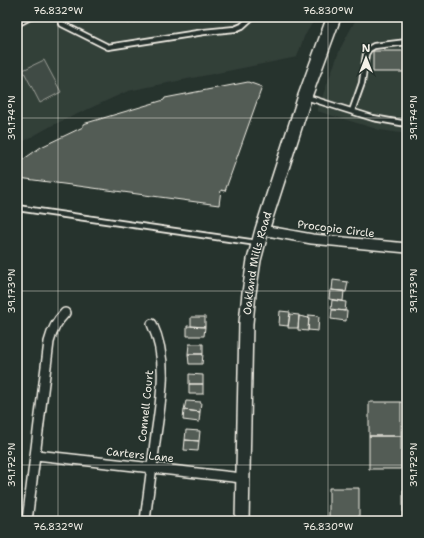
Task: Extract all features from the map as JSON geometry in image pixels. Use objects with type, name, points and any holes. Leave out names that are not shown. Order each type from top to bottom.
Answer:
[{"type":"street","name":"Oakland Mills Road","points":[[242,521],[246,323],[249,292],[258,243],[262,230],[305,96],[334,17]]},
{"type":"street","name":"Procopio Circle","points":[[262,230],[312,239],[407,248]]},
{"type":"street","points":[[27,521],[49,342],[52,330],[64,313]]},
{"type":"street","name":"Connell Court","points":[[145,521],[162,391],[161,351],[158,337],[152,324]]},
{"type":"street","name":"Carters Lane","points":[[36,455],[242,478]]},
{"type":"lane","points":[[17,24],[30,17]]},
{"type":"lane","points":[[60,17],[62,24],[108,47],[204,32],[236,30],[252,17]]},
{"type":"lane","points":[[352,111],[362,83],[366,54],[374,46],[407,42]]},
{"type":"lane","points":[[305,96],[373,118],[407,124]]},
{"type":"lane","points":[[17,208],[258,243]]},
{"type":"shaded area","points":[[17,17],[316,17],[304,37],[297,57],[128,91],[53,125],[17,145]]},
{"type":"shaded area","points":[[357,17],[407,17],[407,134],[380,130],[317,111],[340,49]]},
{"type":"shaded area","points":[[44,60],[61,92],[40,103],[23,70]]},
{"type":"building","points":[[127,17],[161,17],[128,23]]},
{"type":"building","points":[[373,51],[407,51],[407,72],[373,72]]},
{"type":"building","points":[[248,82],[262,87],[225,191],[221,190],[219,205],[19,178],[21,161],[41,147],[83,127],[83,124],[164,100],[165,98]]},
{"type":"building","points":[[333,280],[348,282],[346,292],[332,290]]},
{"type":"building","points":[[330,290],[344,291],[343,301],[329,299]]},
{"type":"building","points":[[332,300],[346,302],[345,311],[331,309]]},
{"type":"building","points":[[332,310],[347,311],[346,321],[331,319]]},
{"type":"building","points":[[280,311],[290,312],[288,326],[279,325]]},
{"type":"building","points":[[290,314],[299,315],[298,328],[288,328]]},
{"type":"building","points":[[309,315],[319,316],[318,331],[308,330]]},
{"type":"building","points":[[299,316],[309,318],[308,331],[298,330]]},
{"type":"building","points":[[191,317],[205,317],[205,327],[191,326]]},
{"type":"building","points":[[187,326],[205,327],[204,336],[187,336]]},
{"type":"building","points":[[189,344],[203,344],[203,354],[188,354]]},
{"type":"building","points":[[188,354],[203,354],[202,364],[189,364]]},
{"type":"building","points":[[189,374],[203,375],[203,384],[189,384]]},
{"type":"building","points":[[189,384],[203,384],[203,394],[189,394]]},
{"type":"building","points":[[186,401],[201,402],[200,412],[184,410]]},
{"type":"building","points":[[369,402],[401,402],[401,436],[369,436]]},
{"type":"building","points":[[184,410],[200,412],[199,422],[183,420]]},
{"type":"building","points":[[186,430],[200,431],[199,441],[185,440]]},
{"type":"building","points":[[369,436],[401,436],[401,469],[369,469]]},
{"type":"building","points":[[185,440],[199,441],[198,451],[184,450]]},
{"type":"building","points":[[329,488],[359,488],[359,521],[329,521]]},
{"type":"building","points":[[403,490],[407,490],[407,521],[403,521]]}]
